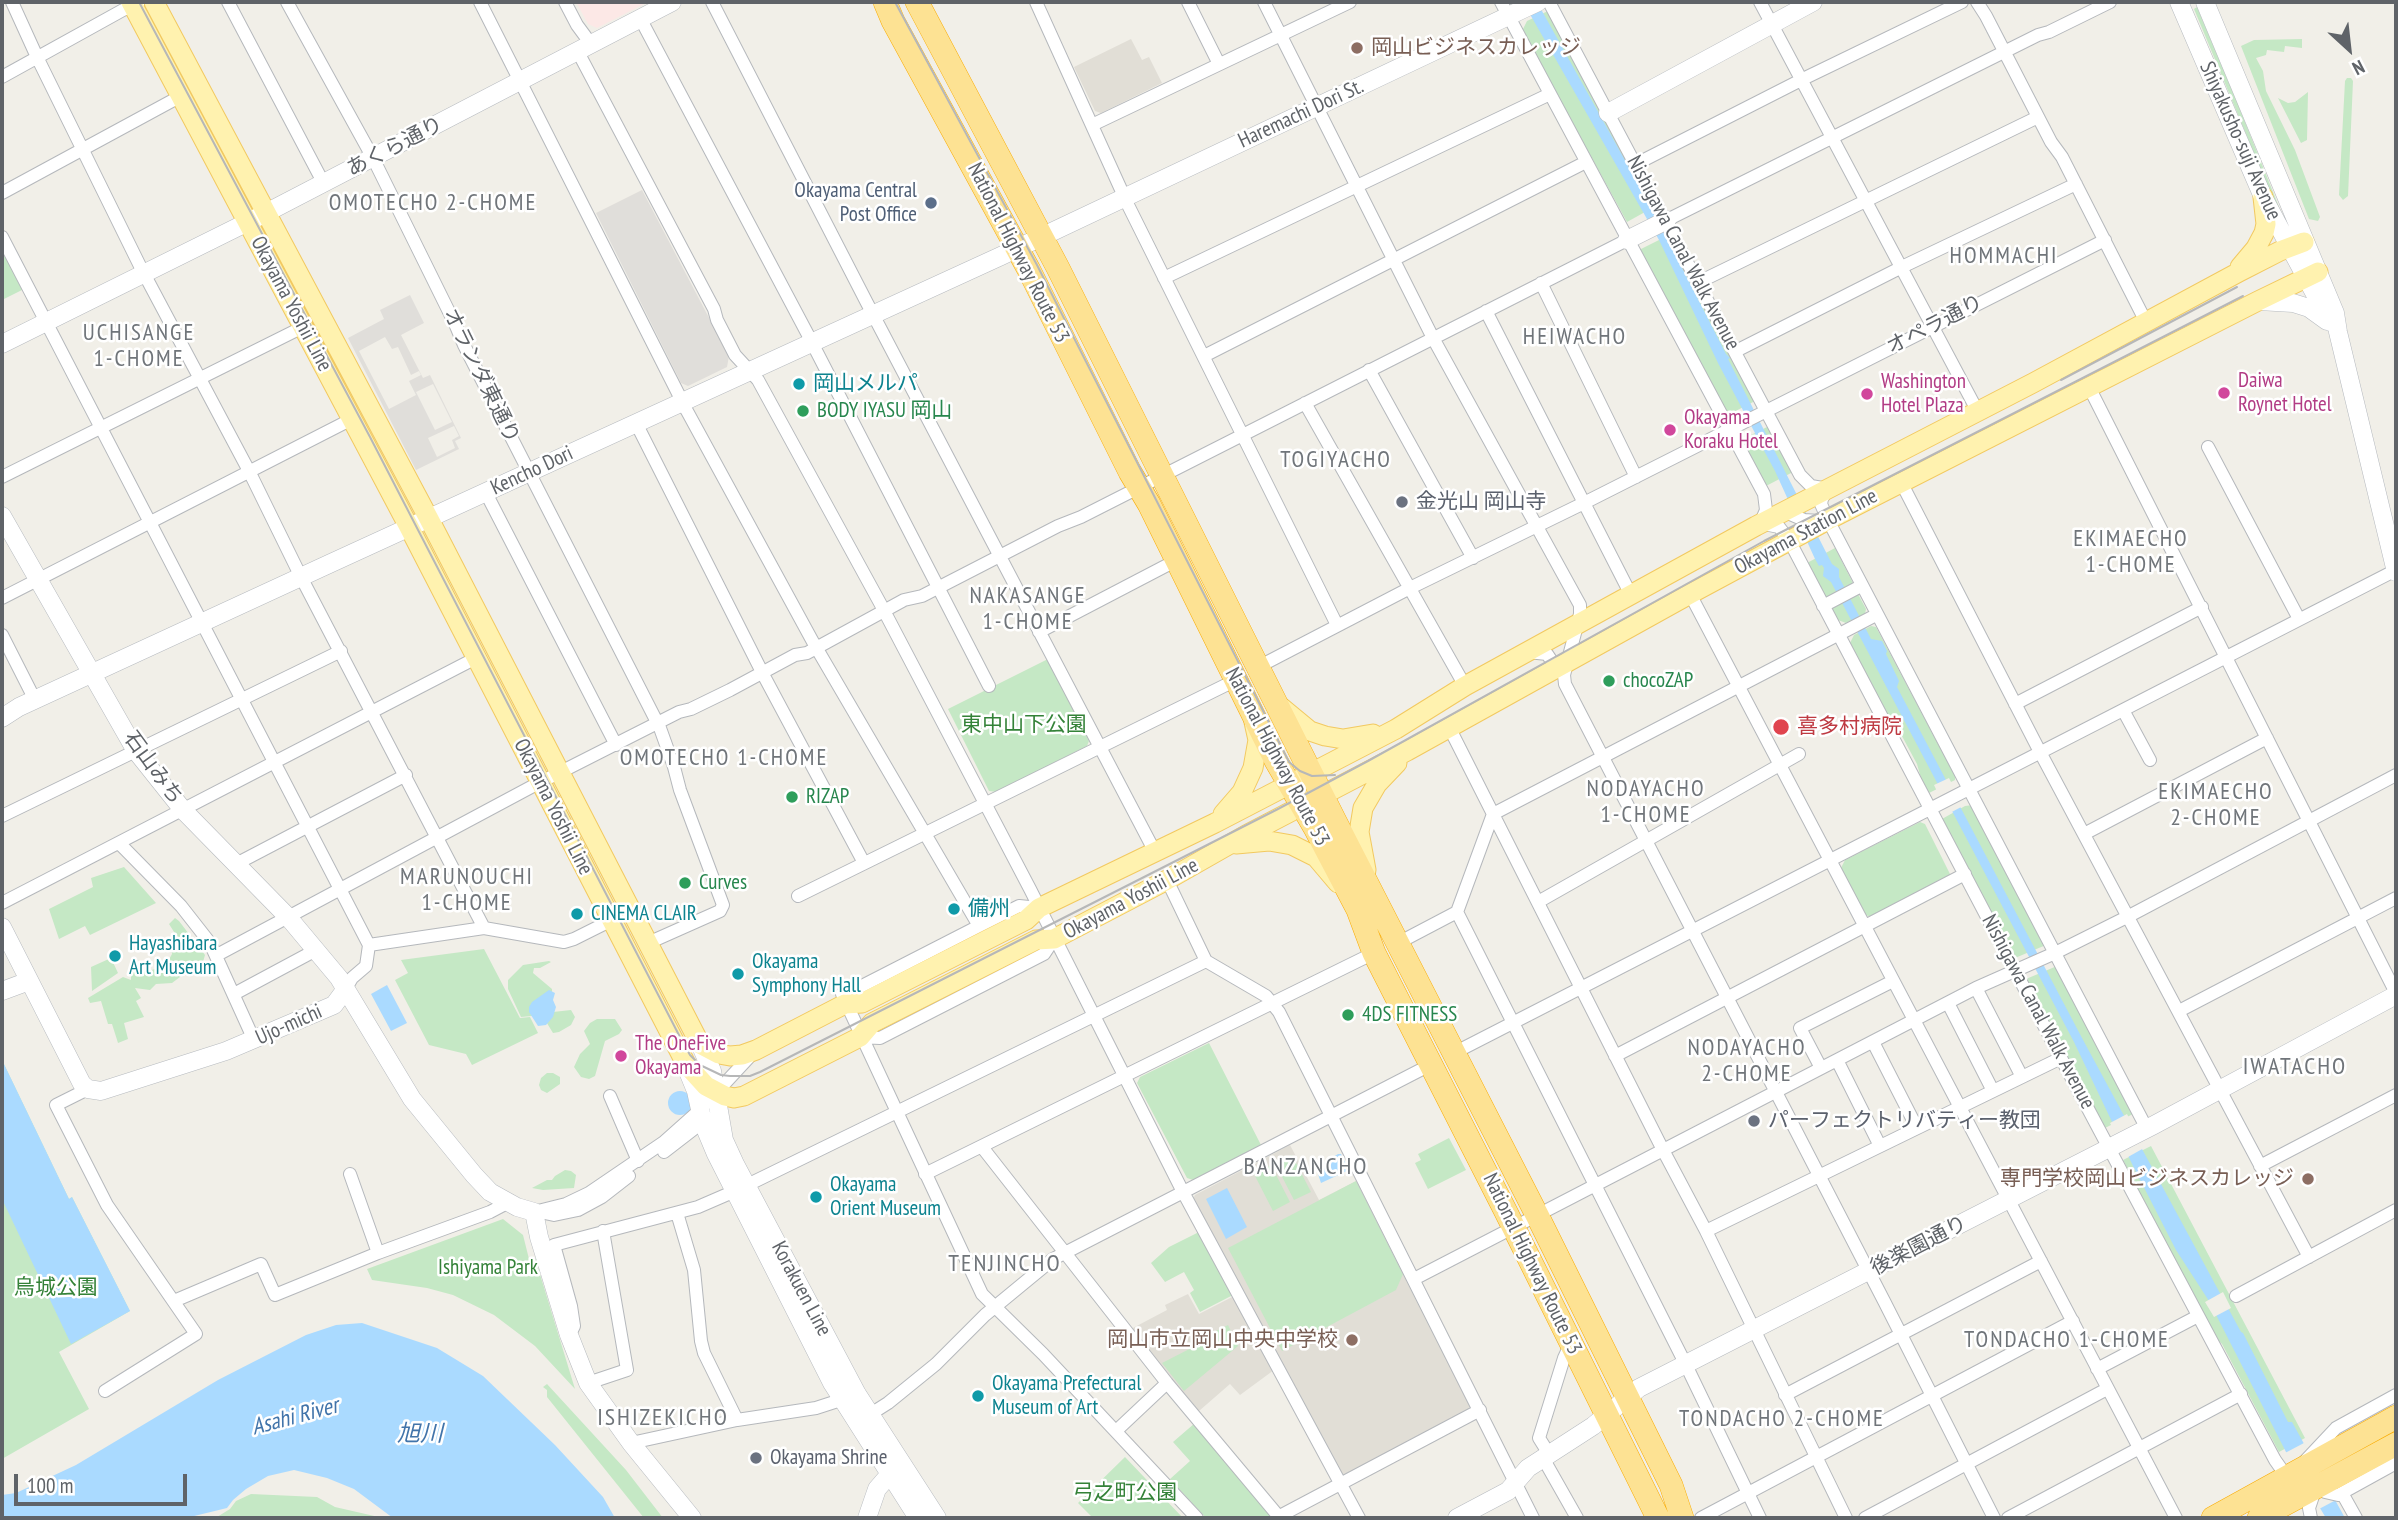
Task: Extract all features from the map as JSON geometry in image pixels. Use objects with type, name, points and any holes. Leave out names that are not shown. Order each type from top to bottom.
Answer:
[{"type":"highway","name":"National Highway Route 53","points":[[885,2],[1017,248],[1289,784],[1312,801],[1360,892],[1398,943],[1671,1485],[1682,1518]]},
{"type":"highway","name":"National Highway Route 53","points":[[917,2],[1042,237],[1311,773],[1312,801]]},
{"type":"highway","name":"National Highway Route 53","points":[[1360,892],[1374,953],[1658,1518]]},
{"type":"highway","points":[[2259,1518],[2396,1417]]},
{"type":"highway","points":[[2213,1518],[2314,1480],[2396,1444]]},
{"type":"main road","name":"Okayama Yoshii Line","points":[[155,2],[429,519],[700,1044],[719,1054],[742,1055],[756,1050],[843,999],[863,1003],[1026,920],[1039,908],[1215,823],[1311,773]]},
{"type":"main road","name":"Okayama Yoshii Line","points":[[136,3],[181,96],[409,527],[686,1064],[697,1079],[705,1111],[725,1096],[744,1096],[860,1037],[872,1023],[1024,946],[1037,940],[1054,939],[1312,801]]},
{"type":"main road","points":[[2232,276],[2256,248],[2264,233],[2266,224],[2263,197]]},
{"type":"main road","name":"Okayama Station Line","points":[[1311,773],[1396,729],[1465,686],[1760,524],[1796,511],[1828,489],[2232,276],[2297,245]]},
{"type":"main road","name":"Okayama Station Line","points":[[1312,801],[1449,727],[1563,672],[1690,594],[1789,540],[2312,275]]},
{"type":"main road","points":[[1275,701],[1310,731],[1325,736],[1343,739],[1396,729]]},
{"type":"main road","points":[[1215,823],[1242,792],[1253,768],[1258,740],[1252,714]]},
{"type":"main road","points":[[1360,892],[1359,832],[1363,808],[1377,784],[1407,751]]},
{"type":"main road","points":[[1230,845],[1269,841],[1302,849],[1360,892]]},
{"type":"street","points":[[2,8],[12,2],[145,275],[484,928]]},
{"type":"street","points":[[228,2],[324,184]]},
{"type":"street","name":"オランダ東通り","points":[[287,2],[373,159],[464,345],[658,723],[721,906],[648,943]]},
{"type":"street","points":[[480,2],[682,402],[817,648],[979,926]]},
{"type":"street","points":[[565,2],[577,25],[584,48],[735,355],[758,380],[884,611],[1183,1192],[1359,1518]]},
{"type":"street","points":[[584,48],[598,33],[660,2]]},
{"type":"street","name":"あくら通り","points":[[2,344],[248,223],[672,2]]},
{"type":"street","points":[[712,2],[1155,852]]},
{"type":"street","points":[[1036,2],[1124,197],[1337,625]]},
{"type":"street","points":[[1188,2],[1219,64]]},
{"type":"street","points":[[1264,2],[1433,338],[1580,605],[1563,672]]},
{"type":"street","points":[[1092,125],[1350,2]]},
{"type":"street","name":"Nishigawa Canal Walk Avenue","points":[[1549,2],[1636,164],[1659,224],[1699,282],[1736,351],[1757,416],[1800,475],[1796,511]]},
{"type":"street","points":[[1760,2],[1834,136],[1865,201],[1903,267],[1978,412]]},
{"type":"street","points":[[1608,113],[1813,2]]},
{"type":"street","points":[[1636,164],[1962,2]]},
{"type":"street","points":[[1977,2],[2076,184],[2146,322]]},
{"type":"street","points":[[217,955],[540,782],[679,712],[691,709],[795,655],[807,653],[884,611],[938,588],[1139,488],[1834,136],[2110,2]]},
{"type":"street","name":"Shiyakusho-suji Avenue","points":[[2179,2],[2263,197],[2297,245]]},
{"type":"street","name":"Shiyakusho-suji Avenue","points":[[2205,2],[2297,245],[2335,313],[2396,571]]},
{"type":"street","points":[[2,77],[136,3]]},
{"type":"street","name":"Haremachi Dori St.","points":[[1063,227],[1317,107],[1504,9],[1532,5]]},
{"type":"street","points":[[1504,9],[1764,494],[1766,510],[1760,524],[1779,527],[1789,540]]},
{"type":"street","points":[[640,18],[989,687]]},
{"type":"street","points":[[1164,278],[1550,94]]},
{"type":"street","points":[[2,193],[181,96]]},
{"type":"street","points":[[1699,282],[2038,117]]},
{"type":"street","points":[[1204,356],[1586,162]]},
{"type":"street","points":[[1736,351],[2076,184]]},
{"type":"street","name":"Kencho Dori","points":[[2,718],[35,700],[1063,227]]},
{"type":"street","points":[[2,237],[369,945],[366,966],[352,978],[345,990]]},
{"type":"street","name":"オペラ通り","points":[[1258,667],[1410,588],[2105,240]]},
{"type":"street","points":[[1541,283],[1636,477]]},
{"type":"street","points":[[2258,301],[2283,301],[2302,305],[2318,313],[2337,330]]},
{"type":"street","points":[[1486,311],[1631,595]]},
{"type":"street","points":[[2,477],[303,327]]},
{"type":"street","points":[[1369,370],[1473,558]]},
{"type":"street","points":[[2090,387],[2396,994]]},
{"type":"street","points":[[1305,403],[1465,686]]},
{"type":"street","points":[[2,598],[352,419]]},
{"type":"street","points":[[636,423],[762,671],[864,863]]},
{"type":"street","points":[[2208,447],[2299,619]]},
{"type":"street","points":[[1764,494],[1809,521],[1828,520],[1821,504],[1828,489],[1811,486],[1800,475]]},
{"type":"street","points":[[1901,482],[2040,752],[2309,1256]]},
{"type":"street","points":[[486,493],[616,745]]},
{"type":"street","points":[[1789,540],[1796,511]]},
{"type":"street","name":"石山みち","points":[[2,516],[136,751],[183,810],[288,917],[339,978],[345,990]]},
{"type":"street","name":"Nishigawa Canal Walk Avenue","points":[[1828,520],[1861,586],[1870,618],[2142,1131]]},
{"type":"street","name":"Nishigawa Canal Walk Avenue","points":[[1789,540],[1838,635],[1937,805],[1965,874],[2021,967],[2061,1058],[2115,1145],[2198,1316],[2280,1468],[2314,1480],[2356,1518]]},
{"type":"street","points":[[1040,632],[1177,560]]},
{"type":"street","points":[[863,1419],[888,1403],[936,1364],[995,1307],[1064,1252],[2396,571]]},
{"type":"street","points":[[1823,606],[1861,586]]},
{"type":"street","points":[[1690,594],[2176,1518]]},
{"type":"street","points":[[2015,704],[2202,607]]},
{"type":"street","points":[[1398,943],[1457,912],[1493,814],[1870,618]]},
{"type":"street","points":[[2,635],[35,700]]},
{"type":"street","points":[[2,816],[341,651]]},
{"type":"street","points":[[1528,652],[1547,654],[1563,672],[1603,757],[1994,1518]]},
{"type":"street","points":[[2,903],[476,658]]},
{"type":"street","points":[[798,895],[1236,680]]},
{"type":"street","points":[[2123,709],[2150,760]]},
{"type":"street","points":[[1449,727],[1706,1231],[1846,1518]]},
{"type":"street","points":[[2084,834],[2267,738]]},
{"type":"street","points":[[1538,902],[1799,754]]},
{"type":"street","points":[[236,864],[406,775]]},
{"type":"street","points":[[1414,1279],[1976,988],[2049,956],[2129,916],[2396,775]]},
{"type":"street","points":[[119,843],[181,906],[217,955],[254,1040]]},
{"type":"street","points":[[1615,1056],[1965,874]]},
{"type":"street","points":[[1167,880],[1206,961],[1273,1003],[1332,1115],[1533,1518]]},
{"type":"street","points":[[2179,1011],[2396,898]]},
{"type":"street","points":[[1039,908],[1019,906],[856,989],[843,999],[982,1294],[1197,1518]]},
{"type":"street","points":[[1457,912],[1596,1185],[1760,1518]]},
{"type":"street","points":[[369,945],[484,928],[564,942],[574,940],[612,920]]},
{"type":"street","points":[[2,928],[82,1084],[88,1089],[56,1105],[101,1195],[196,1334],[105,1391]]},
{"type":"street","points":[[234,994],[316,950]]},
{"type":"street","points":[[925,1174],[1374,953]]},
{"type":"street","points":[[569,1335],[574,1326],[571,1306],[554,1245],[677,1213],[741,1188],[1206,961]]},
{"type":"street","points":[[2,991],[29,981]]},
{"type":"street","points":[[1821,1068],[1800,1028],[1893,981]]},
{"type":"street","points":[[1976,988],[2022,1077]]},
{"type":"street","name":"Ujo-michi","points":[[88,1089],[101,1091],[226,1052],[334,1004],[345,990],[412,1099],[490,1192],[534,1212],[554,1215],[578,1210],[601,1197],[673,1146],[756,1050]]},
{"type":"street","name":"後楽園通り","points":[[1457,1518],[1508,1492],[1528,1468],[1606,1415],[1639,1388],[2010,1200],[2396,994]]},
{"type":"street","points":[[1948,1003],[1993,1091]]},
{"type":"street","points":[[1873,1042],[1917,1128]]},
{"type":"street","name":"Korakuen Line","points":[[700,1044],[712,1071],[705,1111],[720,1147],[849,1397],[895,1468],[937,1518]]},
{"type":"street","points":[[1706,1231],[2061,1058]]},
{"type":"street","points":[[1837,1060],[1880,1146]]},
{"type":"street","points":[[2260,1166],[2396,1095]]},
{"type":"street","points":[[610,1096],[638,1161]]},
{"type":"street","name":"Ujo-michi","points":[[534,1212],[574,1201],[638,1161],[705,1111]]},
{"type":"street","points":[[673,1146],[685,1141],[720,1147]]},
{"type":"street","points":[[982,1147],[1167,1383],[1278,1518],[1480,1410]]},
{"type":"street","points":[[350,1174],[378,1253]]},
{"type":"street","points":[[174,1301],[261,1264],[275,1295],[490,1212],[509,1202]]},
{"type":"street","points":[[2236,1296],[2396,1210]]},
{"type":"street","points":[[534,1212],[569,1335],[588,1383],[631,1443],[692,1518]]},
{"type":"street","points":[[677,1213],[694,1270],[704,1353],[737,1420]]},
{"type":"street","points":[[588,1383],[627,1370],[603,1231]]},
{"type":"street","points":[[1785,1395],[2041,1261]]},
{"type":"street","points":[[2097,1369],[2198,1316]]},
{"type":"street","points":[[1701,1518],[2073,1321]]},
{"type":"street","points":[[1571,1343],[1539,1438],[1577,1518]]},
{"type":"street","points":[[1116,1431],[1167,1383]]},
{"type":"street","points":[[1865,1518],[2107,1389]]},
{"type":"street","points":[[2008,1518],[2241,1394]]},
{"type":"street","points":[[2312,1518],[2309,1512],[2314,1480],[2336,1428],[2396,1395]]},
{"type":"street","points":[[631,1443],[737,1420],[816,1408],[849,1397]]},
{"type":"street","points":[[2314,1480],[2396,1463]]},
{"type":"street","points":[[867,1518],[877,1489],[895,1468]]},
{"type":"street","name":"Korakuen Line","points":[[895,1468],[918,1518]]},
{"type":"shaded area","points":[[576,2],[648,2],[597,28],[588,24]]},
{"type":"shaded area","points":[[1131,39],[1142,60],[1149,57],[1162,83],[1101,113],[1095,111],[1074,67]]},
{"type":"shaded area","points":[[642,190],[729,356],[727,367],[688,386],[681,383],[596,213]]},
{"type":"shaded area","points":[[410,295],[424,323],[401,335],[423,378],[430,375],[461,438],[455,441],[459,449],[416,470],[348,338],[384,319],[380,310]],"holes":[[[385,337],[392,349],[398,347],[411,375],[419,371],[421,375],[409,381],[416,395],[389,409],[359,351]],[[433,384],[452,422],[435,430],[416,392]],[[454,426],[459,436],[452,440],[455,448],[437,457],[428,438]]]},
{"type":"shaded area","name":"岡山市立岡山中央中学校","points":[[1290,1145],[1319,1200],[1356,1181],[1470,1406],[1467,1412],[1346,1475],[1341,1474],[1193,1199],[1195,1195]]},
{"type":"shaded area","points":[[1188,1294],[1199,1314],[1234,1296],[1274,1370],[1240,1395],[1230,1384],[1199,1411],[1131,1329],[1167,1310],[1165,1305]]},
{"type":"green space","points":[[2197,7],[2283,217],[2281,218],[2194,9]]},
{"type":"green space","points":[[1548,11],[1654,207],[1627,222],[1522,31],[1527,21]]},
{"type":"green space","points":[[2302,39],[2302,48],[2285,46],[2284,52],[2267,50],[2266,55],[2256,58],[2263,71],[2266,91],[2295,150],[2320,217],[2318,221],[2309,219],[2241,46],[2254,40]]},
{"type":"green space","points":[[2347,78],[2353,81],[2348,196],[2343,200],[2339,195]]},
{"type":"green space","points":[[2308,92],[2307,140],[2301,143],[2278,98],[2288,103],[2295,102]]},
{"type":"green space","points":[[1669,235],[1755,401],[1728,415],[1639,250]]},
{"type":"green space","points":[[5,251],[24,289],[2,300],[2,253]]},
{"type":"green space","points":[[1769,426],[1793,472],[1766,486],[1741,440]]},
{"type":"green space","points":[[1835,548],[1854,585],[1826,599],[1807,563]]},
{"type":"green space","points":[[1858,594],[1866,609],[1865,614],[1846,623],[1838,620],[1831,609],[1832,605]]},
{"type":"green space","points":[[1871,626],[1876,627],[1955,776],[1955,780],[1929,793],[1922,782],[1917,764],[1896,725],[1884,711],[1850,643],[1854,635]]},
{"type":"green space","name":"東中山下公園","points":[[1048,659],[1089,741],[1087,746],[997,792],[989,791],[948,709]]},
{"type":"green space","points":[[1973,805],[2046,945],[2015,958],[1942,819],[1965,806]]},
{"type":"green space","points":[[1920,822],[1925,824],[1950,877],[1873,918],[1866,915],[1841,868],[1845,860]]},
{"type":"green space","points":[[124,867],[156,903],[90,935],[85,926],[59,939],[49,909],[93,887],[91,878]]},
{"type":"green space","points":[[175,918],[205,955],[203,962],[187,967],[172,983],[156,984],[150,990],[135,988],[141,998],[136,1001],[144,1017],[124,1023],[128,1039],[118,1043],[112,1024],[108,1024],[101,1001],[90,1003],[88,998],[123,977],[131,980],[131,973],[141,969],[146,972],[166,965],[172,954],[171,941],[176,935],[169,924]]},
{"type":"green space","points":[[484,949],[520,1018],[530,1017],[538,1033],[472,1065],[466,1054],[429,1045],[395,980],[408,973],[401,960]]},
{"type":"green space","points":[[111,958],[118,973],[92,991],[91,967]]},
{"type":"green space","points":[[551,962],[540,968],[534,968],[533,973],[552,989],[553,1012],[571,1010],[575,1017],[571,1025],[553,1033],[542,1015],[521,1017],[508,989],[508,980],[523,965]]},
{"type":"green space","points":[[2057,966],[2133,1114],[2105,1128],[2026,979]]},
{"type":"green space","points":[[597,1019],[615,1019],[622,1030],[605,1041],[595,1076],[589,1079],[581,1077],[574,1067],[580,1054],[590,1044],[584,1031]]},
{"type":"green space","points":[[1209,1043],[1261,1145],[1193,1180],[1187,1178],[1137,1083],[1140,1077]]},
{"type":"green space","name":"烏城公園","points":[[2,1060],[69,1199],[72,1197],[130,1311],[59,1352],[89,1409],[2,1459]]},
{"type":"green space","points":[[547,1073],[560,1077],[560,1084],[547,1093],[541,1090],[539,1085],[541,1078]]},
{"type":"green space","points":[[1449,1138],[1466,1170],[1428,1189],[1415,1163],[1421,1160],[1418,1154]]},
{"type":"green space","points":[[2151,1146],[2305,1438],[2279,1452],[2222,1344],[2215,1337],[2123,1160]]},
{"type":"green space","points":[[1292,1155],[1311,1192],[1294,1200],[1275,1163]]},
{"type":"green space","points":[[1271,1165],[1290,1202],[1273,1211],[1254,1174]]},
{"type":"green space","points":[[565,1170],[576,1175],[574,1188],[532,1188],[552,1180]]},
{"type":"green space","points":[[1356,1181],[1403,1274],[1396,1290],[1282,1351],[1228,1248]]},
{"type":"green space","name":"Ishiyama Park","points":[[503,1219],[523,1235],[529,1259],[535,1258],[575,1389],[535,1346],[494,1315],[453,1295],[427,1288],[372,1280],[367,1269]]},
{"type":"green space","points":[[1201,1231],[1233,1295],[1200,1312],[1190,1293],[1194,1290],[1184,1272],[1165,1282],[1151,1263],[1169,1247]]},
{"type":"green space","points":[[1228,1325],[1238,1346],[1184,1391],[1162,1363],[1205,1341],[1204,1337]]},
{"type":"green space","points":[[547,1384],[626,1470],[663,1518],[644,1518],[547,1397],[547,1390],[543,1387]]},
{"type":"green space","points":[[1195,1423],[1271,1513],[1270,1517],[1206,1518],[1170,1479],[1190,1461],[1173,1442]]},
{"type":"green space","name":"弓之町公園","points":[[1125,1457],[1183,1518],[1093,1518],[1078,1503]]},
{"type":"green space","points":[[251,1494],[317,1497],[335,1507],[383,1518],[207,1518],[217,1517],[230,1509],[236,1501]]},
{"type":"water","points":[[1523,2],[1537,2],[1651,207],[1730,358],[1728,359],[1832,564],[1839,569],[1839,577],[1871,639],[1882,641],[1899,681],[1897,687],[2082,1038],[2243,1333],[2288,1422],[2292,1422],[2345,1518],[2326,1518],[2286,1452],[2209,1301],[2176,1250],[2074,1042],[1831,582],[1823,576],[1824,568],[1819,566],[1815,559],[1775,471],[1761,445],[1755,440],[1755,433],[1659,240]]},
{"type":"water","points":[[387,985],[407,1023],[391,1031],[371,994]]},
{"type":"water","points":[[549,990],[555,993],[553,1000],[556,1007],[553,1017],[546,1025],[538,1026],[529,1012],[529,1007]]},
{"type":"water","points":[[2,1060],[69,1199],[72,1197],[130,1311],[71,1344],[2,1199]]},
{"type":"water","points":[[680,1091],[689,1094],[692,1103],[689,1112],[680,1115],[671,1112],[668,1103],[671,1094]]},
{"type":"water","points":[[1341,1154],[1349,1170],[1321,1183],[1318,1174],[1321,1165]]},
{"type":"water","points":[[1227,1188],[1247,1227],[1226,1239],[1206,1199]]},
{"type":"water","name":"旭川","points":[[362,1323],[437,1348],[483,1376],[555,1445],[603,1497],[615,1518],[393,1518],[354,1489],[327,1478],[294,1470],[268,1476],[246,1489],[227,1508],[186,1518],[2,1518],[2,1495],[16,1493],[76,1465],[218,1380],[306,1335],[336,1325]]},
{"type":"pier","points":[[1949,778],[1963,806],[1948,814],[1934,785]]},
{"type":"pier","points":[[2127,1114],[2144,1148],[2128,1157],[2110,1123]]},
{"type":"pier","points":[[2223,1292],[2231,1308],[2214,1317],[2205,1302]]},
{"type":"pier","points":[[2304,1443],[2336,1500],[2319,1509],[2285,1453]]},
{"type":"tram line","points":[[139,2],[370,437],[681,1039],[690,1055],[700,1065],[721,1075],[750,1076],[760,1072],[1278,809],[1764,541],[2243,296]]},
{"type":"tram line","points":[[895,2],[1037,265],[1289,762],[1312,776],[1335,775]]},
{"type":"tram line","points":[[2061,380],[2237,287]]},
{"type":"place","name":"岡山ビジネスカレッジ","points":[[1357,48]]},
{"type":"place","name":"Okayama Central Post Office","points":[[931,203]]},
{"type":"place","name":"岡山メルパ","points":[[799,384]]},
{"type":"place","name":"Daiwa Roynet Hotel","points":[[2224,393]]},
{"type":"place","name":"Washington Hotel Plaza","points":[[1867,394]]},
{"type":"place","name":"BODY IYASU 岡山","points":[[803,411]]},
{"type":"place","name":"Okayama Koraku Hotel","points":[[1670,430]]},
{"type":"place","name":"金光山 岡山寺","points":[[1402,502]]},
{"type":"place","name":"chocoZAP","points":[[1609,681]]},
{"type":"place","name":"喜多村病院","points":[[1781,727]]},
{"type":"place","name":"RIZAP","points":[[792,797]]},
{"type":"place","name":"Curves","points":[[685,883]]},
{"type":"place","name":"備州","points":[[954,909]]},
{"type":"place","name":"CINEMA CLAIR","points":[[577,914]]},
{"type":"place","name":"Hayashibara Art Museum","points":[[115,956]]},
{"type":"place","name":"Okayama Symphony Hall","points":[[738,974]]},
{"type":"place","name":"4DS FITNESS","points":[[1348,1015]]},
{"type":"place","name":"The OneFive Okayama","points":[[621,1056]]},
{"type":"place","name":"パーフェクトリバティー教団","points":[[1754,1121]]},
{"type":"place","name":"専門学校岡山ビジネスカレッジ","points":[[2308,1179]]},
{"type":"place","name":"Okayama Orient Museum","points":[[816,1197]]},
{"type":"place","name":"岡山市立岡山中央中学校","points":[[1352,1340]]},
{"type":"place","name":"Okayama Prefectural Museum of Art","points":[[978,1396]]},
{"type":"place","name":"Okayama Shrine","points":[[756,1458]]},
{"type":"district","name":"OMOTECHO 2-CHOME","points":[[433,203]]},
{"type":"district","name":"HOMMACHI","points":[[2004,256]]},
{"type":"district","name":"HEIWACHO","points":[[1575,337]]},
{"type":"district","name":"UCHISANGE 1-CHOME","points":[[139,346]]},
{"type":"district","name":"TOGIYACHO","points":[[1336,460]]},
{"type":"district","name":"EKIMAECHO 1-CHOME","points":[[2131,552]]},
{"type":"district","name":"NAKASANGE 1-CHOME","points":[[1028,609]]},
{"type":"district","name":"OMOTECHO 1-CHOME","points":[[724,758]]},
{"type":"district","name":"NODAYACHO 1-CHOME","points":[[1646,802]]},
{"type":"district","name":"EKIMAECHO 2-CHOME","points":[[2216,805]]},
{"type":"district","name":"MARUNOUCHI 1-CHOME","points":[[467,890]]},
{"type":"district","name":"NODAYACHO 2-CHOME","points":[[1747,1061]]},
{"type":"district","name":"IWATACHO","points":[[2295,1067]]},
{"type":"district","name":"BANZANCHO","points":[[1306,1167]]},
{"type":"district","name":"TENJINCHO","points":[[1005,1264]]},
{"type":"district","name":"TONDACHO 1-CHOME","points":[[2067,1340]]},
{"type":"district","name":"ISHIZEKICHO","points":[[663,1418]]},
{"type":"district","name":"TONDACHO 2-CHOME","points":[[1782,1419]]},
{"type":"water label","name":"Asahi River","points":[[295,1417]]}]
